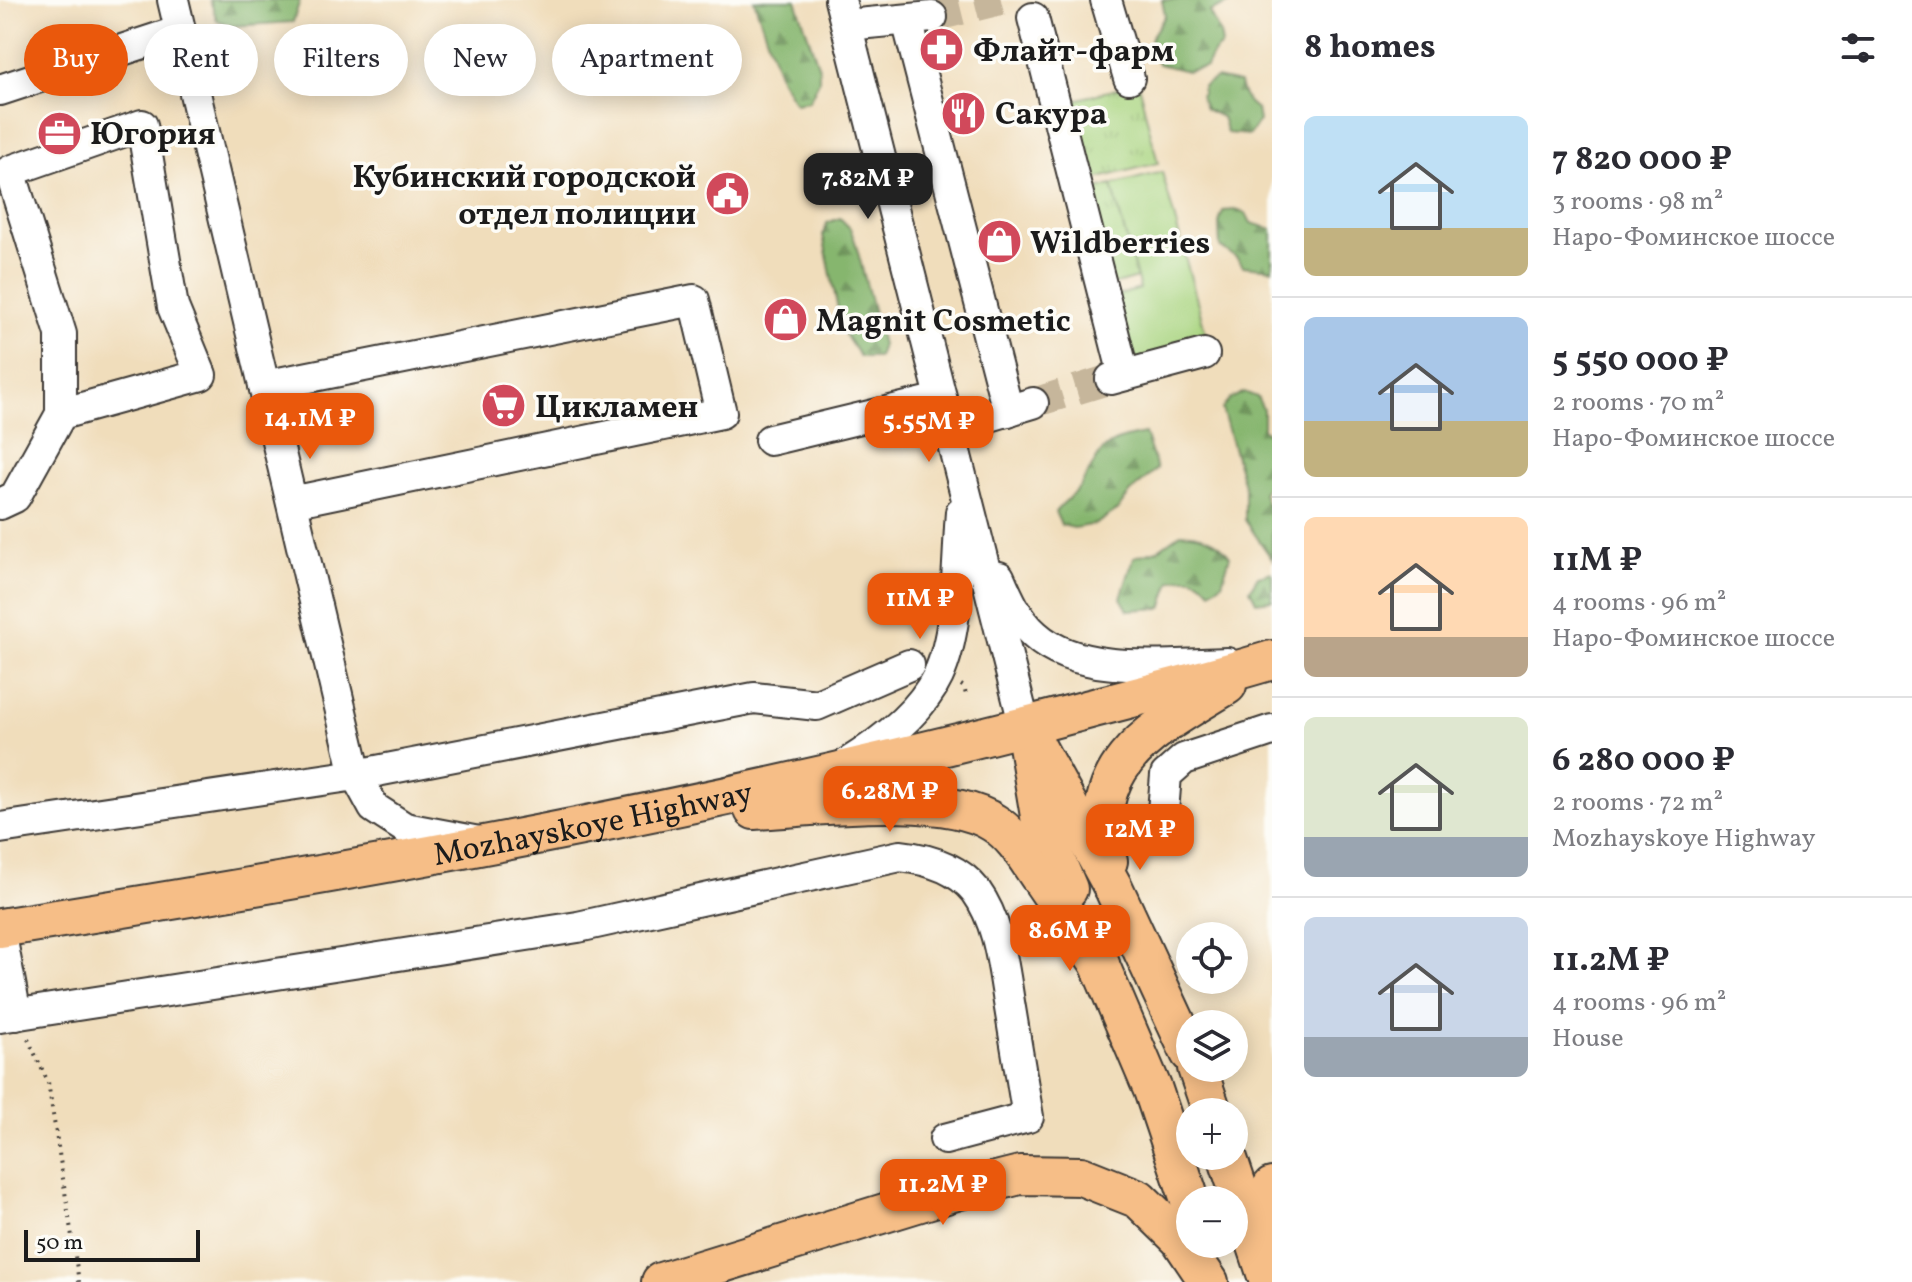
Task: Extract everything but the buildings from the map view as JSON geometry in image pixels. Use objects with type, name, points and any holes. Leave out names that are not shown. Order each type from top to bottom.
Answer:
[{"type":"main road","name":"Mozhayskoye Highway","points":[[0,929],[492,845],[829,775],[1025,727],[1268,661]]},
{"type":"main road","points":[[1114,889],[1104,846],[1103,813],[1112,781],[1126,758],[1151,731],[1268,661]]},
{"type":"main road","points":[[1025,727],[1114,889],[1176,1023]]},
{"type":"main road","points":[[1025,727],[1042,828],[1153,1090],[1185,1186]]},
{"type":"main road","points":[[635,815],[899,802],[933,805],[980,815],[995,823],[1014,840],[1100,964]]},
{"type":"main road","points":[[1232,1170],[1269,1280]]},
{"type":"main road","points":[[661,1282],[956,1191],[1020,1175],[1081,1176],[1139,1199],[1180,1239],[1209,1282]]},
{"type":"main road","points":[[1269,1280],[1265,1216],[1272,1187]]},
{"type":"main road","points":[[1209,1258],[1217,1282]]},
{"type":"street","points":[[173,0],[178,24]]},
{"type":"street","points":[[1106,0],[1129,78]]},
{"type":"street","points":[[947,429],[1020,407],[920,19],[844,12],[947,429],[1025,727]]},
{"type":"street","points":[[1033,18],[1117,377],[1204,354]]},
{"type":"street","points":[[0,90],[144,43]]},
{"type":"street","points":[[195,96],[356,775],[374,808],[405,828],[492,845]]},
{"type":"street","points":[[0,504],[15,497],[61,414],[61,334],[10,171],[142,125],[173,307],[201,375],[61,414]]},
{"type":"street","points":[[264,386],[694,300],[721,413],[292,502]]},
{"type":"street","points":[[770,440],[940,399]]},
{"type":"street","points":[[962,486],[1012,607],[1035,635],[1057,650],[1112,665],[1268,661]]},
{"type":"street","points":[[829,775],[870,749],[900,723],[923,699],[938,677],[949,637],[955,594],[962,486]]},
{"type":"street","points":[[0,828],[356,775],[754,698],[817,705],[909,665]]},
{"type":"street","points":[[1162,824],[1166,775],[1184,759],[1272,730]]},
{"type":"street","points":[[0,929],[8,1016],[578,927],[900,856],[930,860],[954,872],[974,889],[990,914],[1000,948],[1028,1117],[945,1139]]},
{"type":"path","points":[[964,687],[974,684]]},
{"type":"path","points":[[8,1016],[48,1082],[79,1282]]},
{"type":"green space","points":[[210,0],[300,0],[293,22],[227,24],[217,20]]},
{"type":"green space","points":[[754,0],[796,0],[819,68],[819,81],[809,101],[795,103],[781,80]]},
{"type":"green space","points":[[1162,0],[1232,0],[1209,12],[1220,33],[1222,45],[1213,53],[1206,67],[1187,71],[1158,64],[1150,39],[1165,16]]},
{"type":"green space","points":[[1216,78],[1240,83],[1245,98],[1257,109],[1259,121],[1249,135],[1227,133],[1222,117],[1205,109],[1201,98],[1203,86]]},
{"type":"green space","points":[[1138,83],[1158,163],[1084,182],[1064,103]]},
{"type":"green space","points":[[1162,172],[1209,345],[1135,365],[1116,296],[1140,289],[1112,185]]},
{"type":"green space","points":[[1112,185],[1137,278],[1112,285],[1087,192]]},
{"type":"green space","points":[[1223,211],[1246,213],[1251,223],[1272,229],[1272,269],[1243,266],[1236,257],[1220,247],[1219,223]]},
{"type":"green space","points":[[840,218],[850,228],[855,241],[882,345],[878,357],[860,357],[842,330],[823,235],[827,223]]},
{"type":"green space","points":[[1244,392],[1257,397],[1263,409],[1263,429],[1272,436],[1272,475],[1263,493],[1267,505],[1272,508],[1272,559],[1245,520],[1245,489],[1222,409],[1230,399]]},
{"type":"green space","points":[[1145,434],[1157,469],[1131,492],[1117,510],[1096,524],[1074,528],[1061,525],[1055,512],[1078,489],[1104,449],[1118,440]]},
{"type":"green space","points":[[1181,533],[1208,538],[1230,556],[1222,583],[1211,591],[1197,580],[1177,579],[1171,581],[1162,608],[1128,610],[1121,598],[1134,557],[1157,550]]},
{"type":"green space","points":[[1272,572],[1272,600],[1256,602],[1250,589],[1258,576]]},
{"type":"tunnel","points":[[932,17],[1001,0]]},
{"type":"tunnel","points":[[1033,403],[1111,379]]},
{"type":"place","name":"Флайт-фарм","points":[[942,50]]},
{"type":"place","name":"Сакура","points":[[964,113]]},
{"type":"place","name":"Югория","points":[[59,133]]},
{"type":"place","name":"Кубинский городской отдел полиции","points":[[727,194]]},
{"type":"place","name":"Wildberries","points":[[999,242]]},
{"type":"place","name":"Magnit Cosmetic","points":[[785,320]]},
{"type":"place","name":"Цикламен","points":[[504,406]]}]
